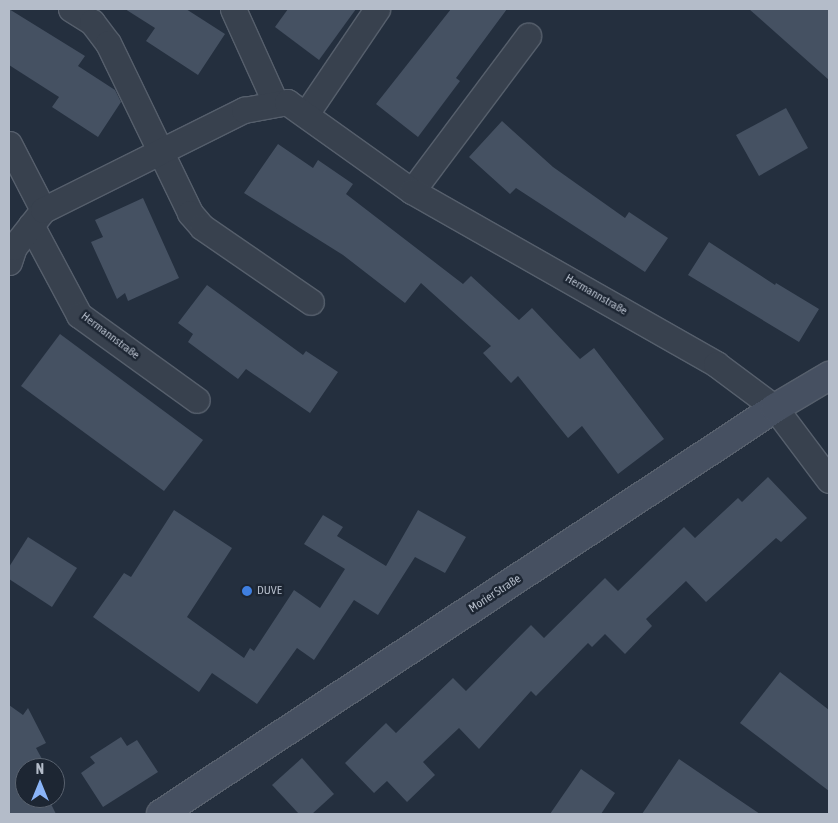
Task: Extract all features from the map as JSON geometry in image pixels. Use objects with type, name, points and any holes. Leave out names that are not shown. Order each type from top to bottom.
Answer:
[{"type":"main road","name":"Morier Straße","points":[[162,814],[775,408],[829,376]]},
{"type":"street","points":[[71,9],[92,22],[108,43],[190,213],[202,227],[310,302]]},
{"type":"street","points":[[11,253],[37,218],[160,150],[244,110],[275,102],[233,9]]},
{"type":"street","points":[[306,114],[377,9]]},
{"type":"street","points":[[412,191],[528,36]]},
{"type":"street","name":"Hermannstraße","points":[[275,102],[288,102],[412,191],[716,364],[775,408],[829,480]]},
{"type":"street","name":"Hermannstraße","points":[[9,144],[37,218],[79,314],[197,400]]},
{"type":"building","points":[[9,9],[85,56],[78,66],[115,90],[121,102],[98,137],[52,107],[59,97],[9,65]]},
{"type":"building","points":[[125,9],[186,9],[225,34],[198,75],[146,41],[155,28]]},
{"type":"building","points":[[288,9],[356,9],[319,60],[275,27]]},
{"type":"building","points":[[451,9],[507,9],[456,78],[460,81],[418,137],[376,104]]},
{"type":"building","points":[[749,9],[829,9],[829,80]]},
{"type":"building","points":[[786,108],[808,148],[759,176],[736,135]]},
{"type":"building","points":[[502,121],[553,167],[625,218],[629,212],[668,238],[645,272],[516,188],[510,194],[469,157]]},
{"type":"building","points":[[278,144],[313,168],[318,160],[353,184],[346,194],[463,284],[471,276],[519,320],[532,308],[580,359],[594,348],[664,439],[618,474],[582,426],[568,438],[518,376],[511,383],[483,353],[491,346],[421,283],[405,303],[343,255],[244,193]]},
{"type":"building","points":[[143,198],[179,278],[128,301],[125,293],[117,299],[91,242],[103,237],[95,220]]},
{"type":"building","points":[[709,242],[775,285],[776,283],[819,309],[799,342],[688,275]]},
{"type":"building","points":[[207,285],[303,355],[306,351],[338,372],[310,413],[246,369],[238,379],[188,342],[193,334],[178,323]]},
{"type":"building","points":[[60,334],[203,440],[164,491],[21,386]]},
{"type":"building","points":[[768,477],[807,518],[781,542],[776,538],[706,602],[686,581],[646,619],[652,626],[625,654],[605,634],[592,647],[588,643],[536,696],[531,691],[479,749],[459,728],[423,762],[435,775],[407,802],[387,781],[374,793],[345,763],[386,723],[396,733],[453,678],[466,691],[531,625],[544,638],[605,578],[618,591],[684,527],[695,538],[738,498],[742,502]]},
{"type":"building","points":[[174,510],[232,548],[187,617],[244,658],[250,648],[254,651],[294,590],[320,608],[345,569],[304,544],[323,515],[343,527],[337,536],[386,566],[418,510],[466,537],[445,573],[415,557],[378,615],[354,600],[314,660],[297,648],[257,704],[212,673],[199,692],[93,617],[124,573],[131,577]]},
{"type":"building","points":[[28,537],[77,568],[52,607],[9,579],[9,567]]},
{"type":"building","points":[[780,672],[829,710],[829,791],[740,723]]},
{"type":"building","points":[[9,705],[23,715],[28,708],[46,743],[36,748],[42,758],[15,758],[15,808],[53,808],[56,814],[9,814]]},
{"type":"building","points":[[121,737],[127,746],[137,740],[158,772],[103,807],[81,773],[95,763],[90,757]]},
{"type":"building","points":[[302,758],[334,794],[312,814],[299,814],[272,785]]},
{"type":"building","points":[[679,759],[720,787],[760,814],[642,814]]},
{"type":"building","points":[[581,769],[615,793],[601,814],[550,814]]},
{"type":"place","name":"DUVE","points":[[247,591]]}]
